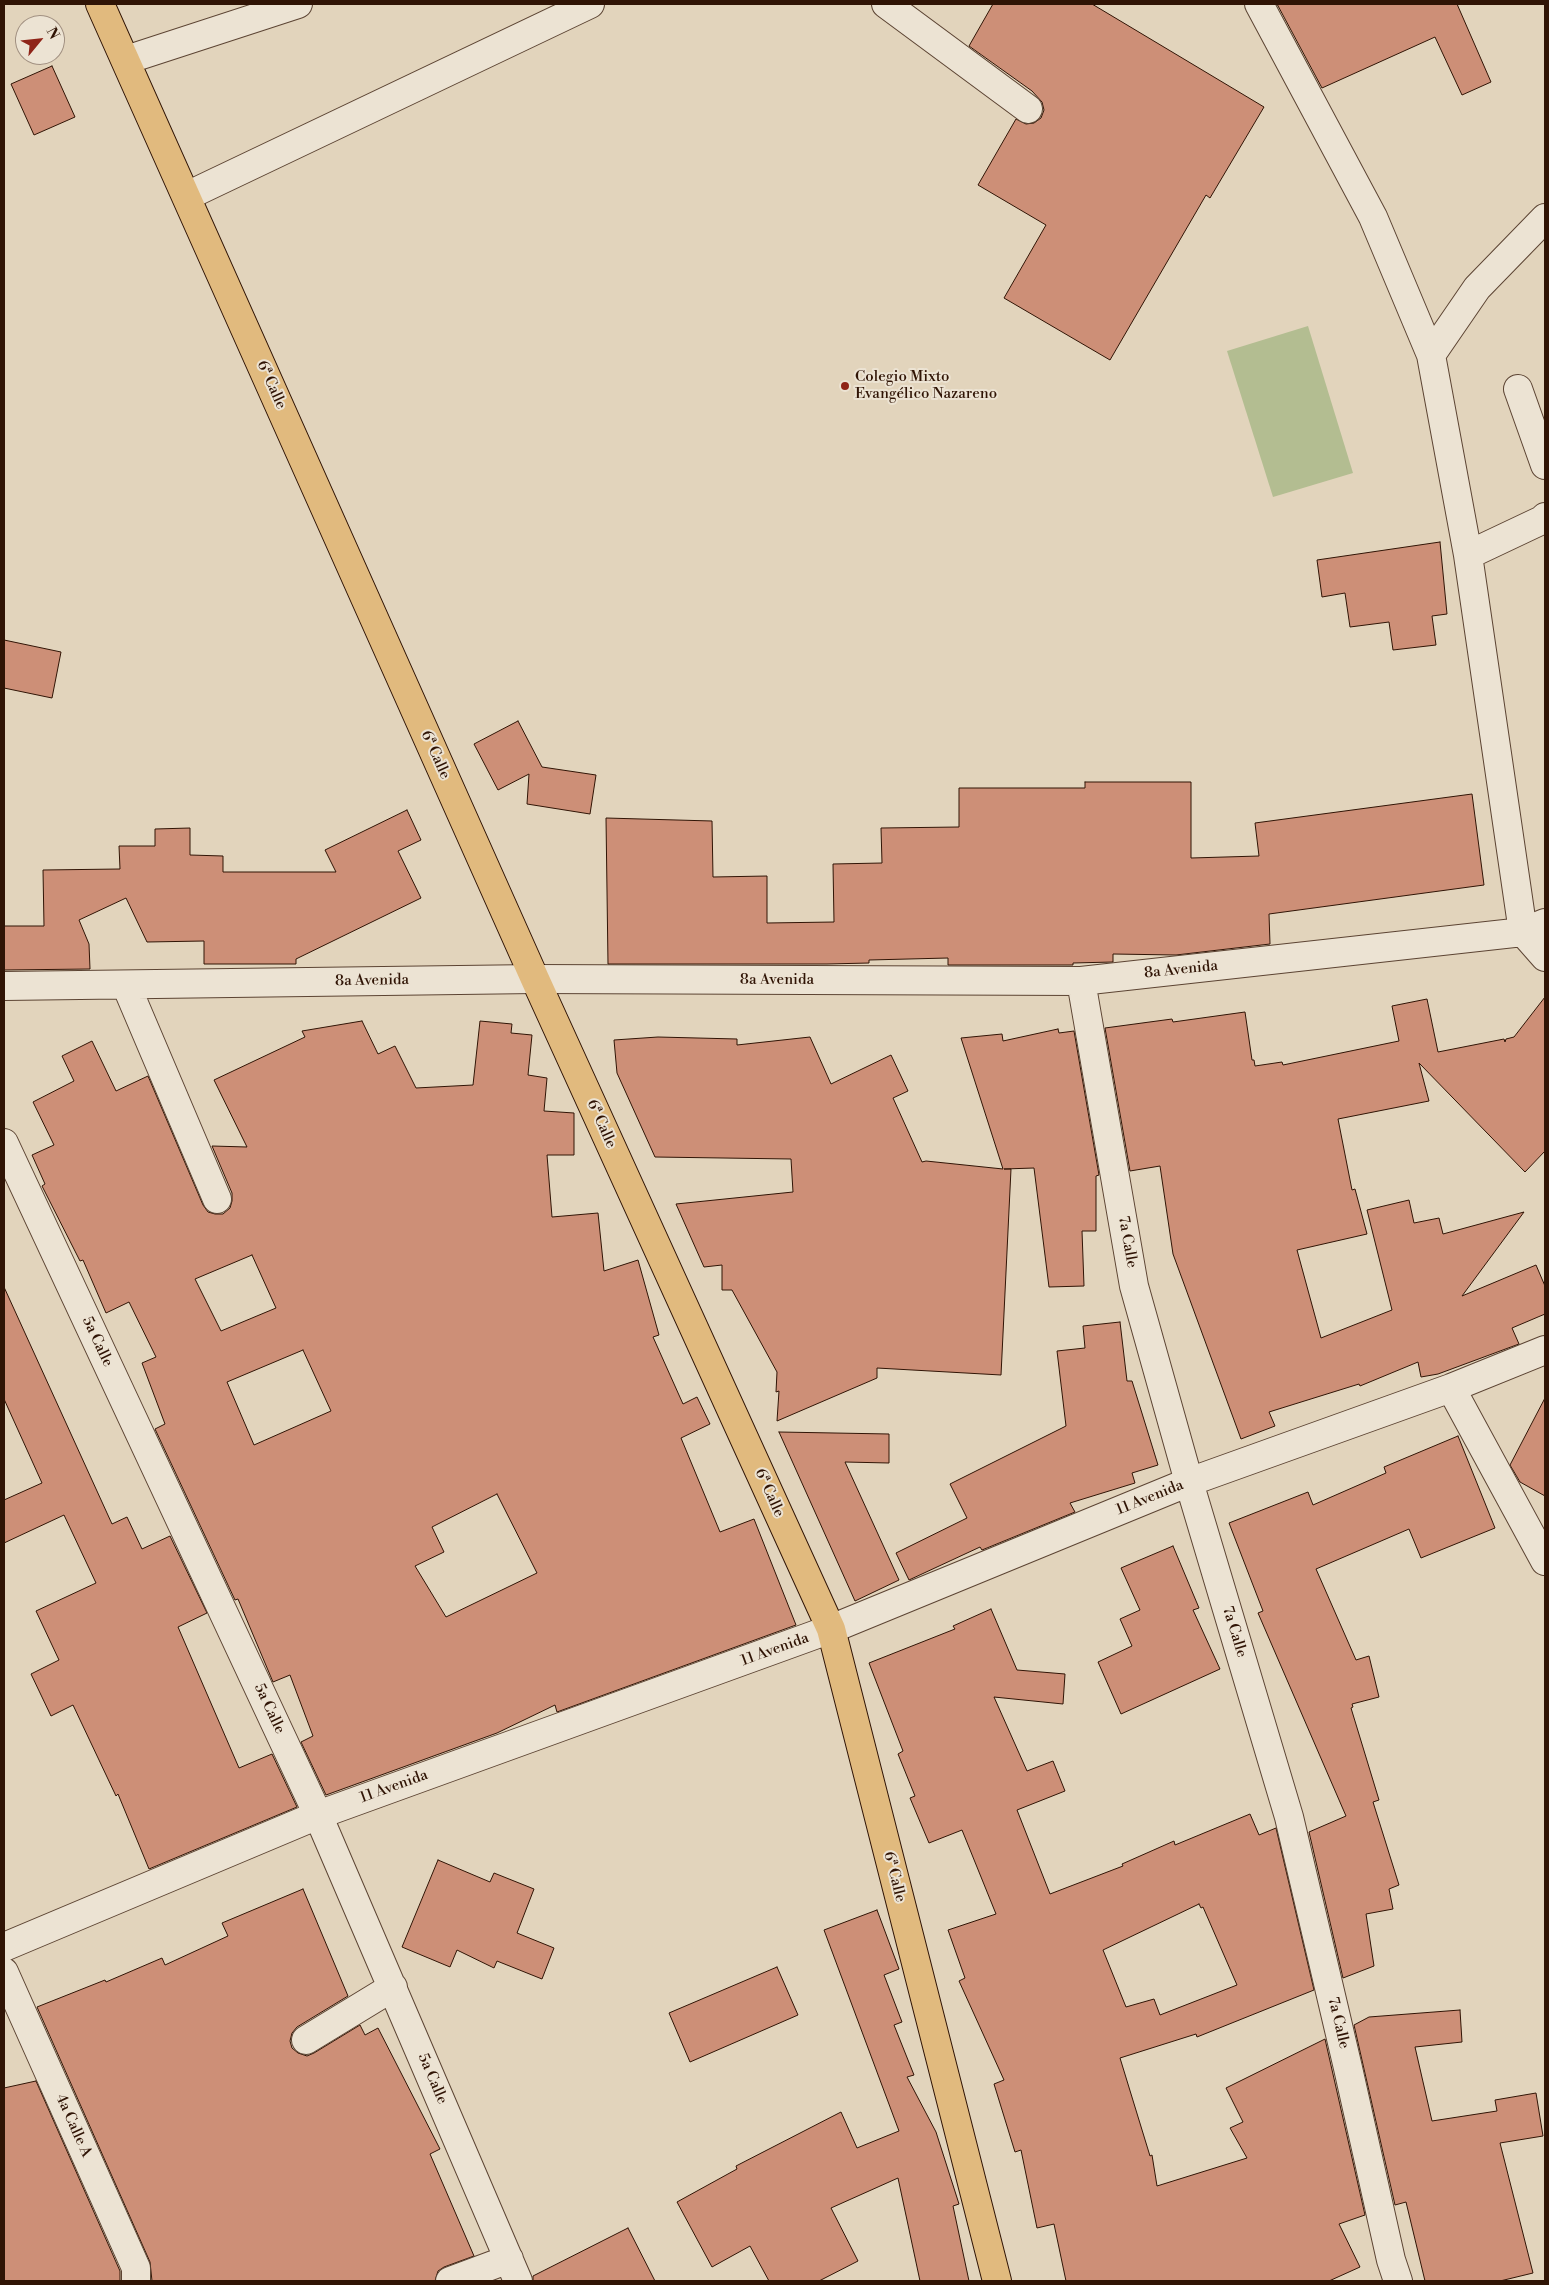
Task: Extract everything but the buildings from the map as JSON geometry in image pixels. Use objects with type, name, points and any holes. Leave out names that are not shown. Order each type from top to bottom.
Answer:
[{"type":"main road","name":"6ª Calle","points":[[100,4],[535,979],[831,1629],[997,2281]]},
{"type":"street","points":[[126,60],[298,4]]},
{"type":"street","points":[[187,196],[590,4]]},
{"type":"street","points":[[886,4],[1028,109]]},
{"type":"street","points":[[1259,4],[1373,217],[1431,355],[1534,927],[1545,957]]},
{"type":"street","points":[[1431,355],[1477,288],[1545,218]]},
{"type":"street","points":[[1518,389],[1545,465]]},
{"type":"street","points":[[1468,555],[1545,517]]},
{"type":"street","name":"8a Avenida","points":[[4,986],[535,979],[1081,981],[1534,927]]},
{"type":"street","name":"7a Calle","points":[[1081,981],[1134,1286],[1189,1482],[1289,1817],[1348,2068],[1390,2260],[1398,2281]]},
{"type":"street","points":[[126,985],[217,1199]]},
{"type":"street","name":"5a Calle","points":[[4,1143],[318,1815],[513,2270]]},
{"type":"street","name":"11 Avenida","points":[[4,1947],[318,1815],[831,1629],[1189,1482],[1451,1388],[1545,1350]]},
{"type":"street","points":[[1451,1388],[1545,1561]]},
{"type":"street","name":"4a Calle A","points":[[4,1972],[136,2268],[136,2281]]},
{"type":"street","points":[[306,2040],[392,1987]]},
{"type":"street","points":[[450,2281],[513,2270]]},
{"type":"green space","points":[[1308,326],[1353,473],[1273,497],[1227,351]]},
{"type":"place","name":"Colegio Mixto Evangélico Nazareno","points":[[845,386]]}]
